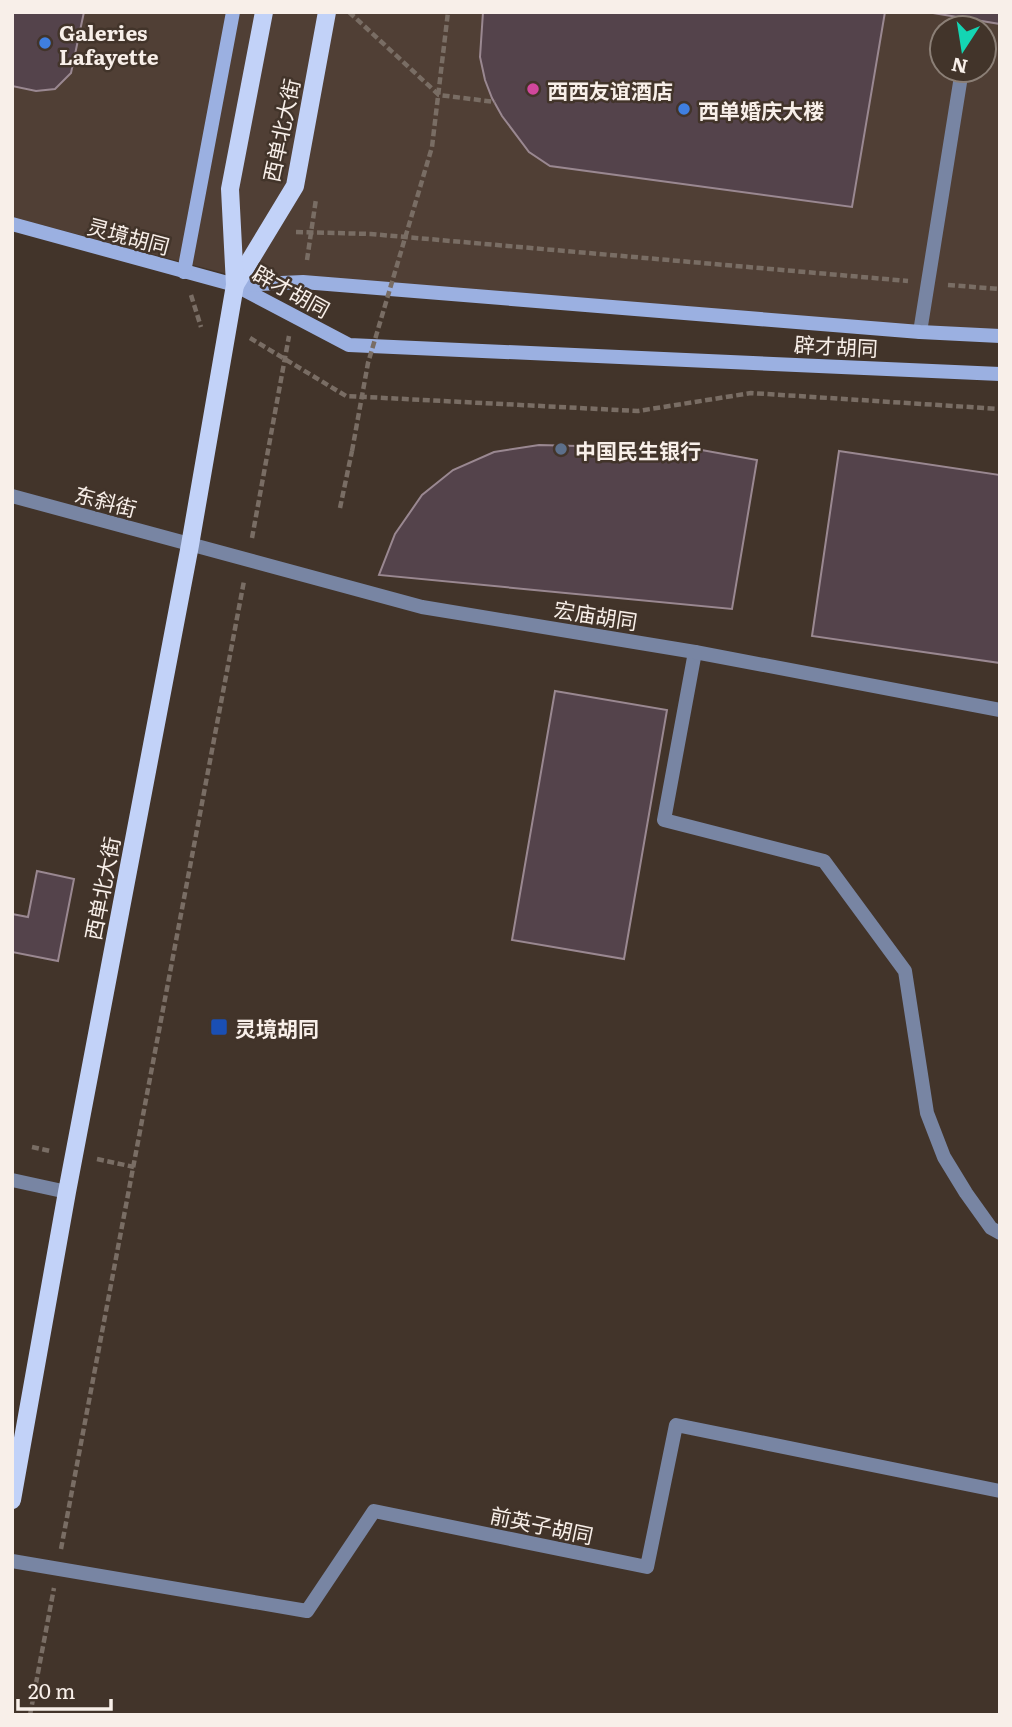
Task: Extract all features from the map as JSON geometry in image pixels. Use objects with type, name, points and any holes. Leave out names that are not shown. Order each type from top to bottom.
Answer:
[{"type":"main road","points":[[184,272],[233,12]]},
{"type":"main road","name":"西单北大街","points":[[12,1500],[190,545],[235,285],[230,189],[264,12]]},
{"type":"main road","name":"西单北大街","points":[[235,285],[295,186],[327,12]]},
{"type":"main road","name":"灵境胡同","points":[[12,224],[235,285]]},
{"type":"main road","name":"辟才胡同","points":[[235,285],[303,282],[920,332],[1000,335]]},
{"type":"main road","name":"辟才胡同","points":[[235,285],[349,345],[1000,374]]},
{"type":"street","points":[[920,332],[960,84]]},
{"type":"street","name":"东斜街","points":[[12,496],[190,545]]},
{"type":"street","name":"宏庙胡同","points":[[190,545],[422,607],[695,652],[1000,710]]},
{"type":"street","points":[[695,652],[664,820],[824,861],[905,971],[927,1113],[944,1157],[991,1228],[1000,1233]]},
{"type":"street","points":[[12,1180],[68,1192]]},
{"type":"street","name":"前英子胡同","points":[[12,1561],[307,1611],[374,1511],[647,1567],[676,1425],[1000,1491]]},
{"type":"path","points":[[349,26],[350,12]]},
{"type":"path","points":[[350,12],[439,95],[495,102]]},
{"type":"path","points":[[340,508],[368,363],[432,147],[448,12]]},
{"type":"path","points":[[303,282],[318,187]]},
{"type":"path","name":"辟才胡同","points":[[268,231],[371,234],[1000,289]]},
{"type":"path","points":[[30,1715],[293,316]]},
{"type":"path","points":[[228,325],[346,396],[638,411],[751,393],[1000,409]]},
{"type":"shaded area","points":[[12,12],[1000,12],[1000,332],[265,284],[12,217]]},
{"type":"building","name":"Galeries Lafayette","points":[[12,12],[84,12],[71,73],[55,89],[36,91],[12,86]]},
{"type":"building","name":"西单婚庆大楼","points":[[483,12],[885,12],[852,207],[550,166],[529,152],[492,98],[480,57]]},
{"type":"building","points":[[927,12],[1000,12],[1000,24],[998,14]]},
{"type":"building","points":[[539,445],[696,449],[757,460],[732,609],[379,575],[395,534],[422,495],[453,470],[494,452]]},
{"type":"building","points":[[839,451],[1000,475],[1000,663],[812,636]]},
{"type":"building","points":[[555,691],[667,710],[624,959],[512,940]]},
{"type":"building","points":[[37,871],[74,879],[58,961],[12,952],[12,914],[28,917]]},
{"type":"place","name":"Galeries Lafayette","points":[[45,43]]},
{"type":"place","name":"西西友谊酒店","points":[[533,89]]},
{"type":"place","name":"西单婚庆大楼","points":[[684,109]]},
{"type":"place","name":"中国民生银行","points":[[561,449]]},
{"type":"place","name":"灵境胡同","points":[[219,1027]]}]
